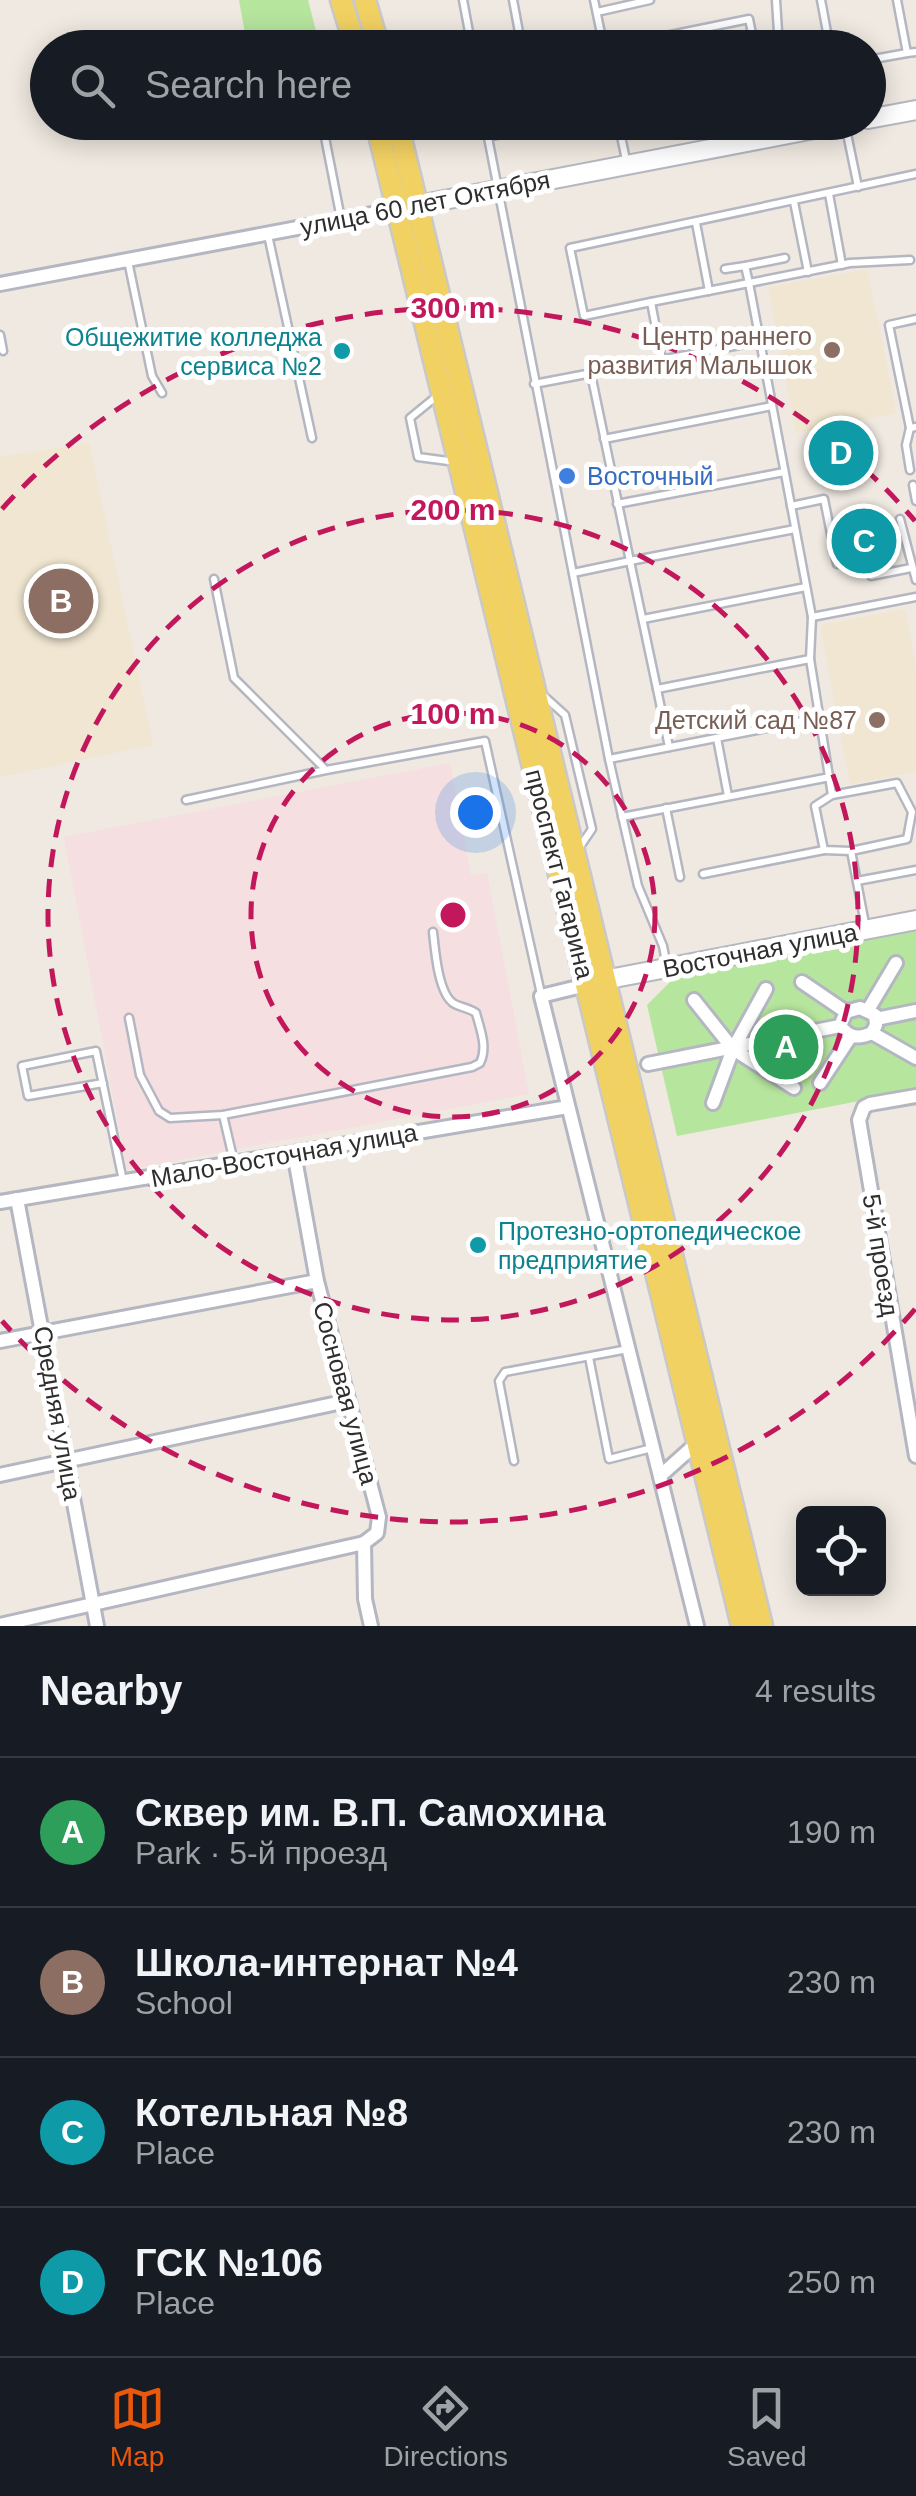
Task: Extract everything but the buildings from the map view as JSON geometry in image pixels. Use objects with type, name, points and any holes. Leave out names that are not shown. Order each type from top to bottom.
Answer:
[{"type":"main road","points":[[341,0],[350,30]]},
{"type":"main road","points":[[365,0],[374,30]]},
{"type":"main road","points":[[886,116],[916,110]]},
{"type":"main road","name":"проспект Гагарина","points":[[383,140],[408,207],[534,688],[697,1443],[742,1626]]},
{"type":"main road","name":"проспект Гагарина","points":[[399,140],[442,392],[459,463],[762,1626]]},
{"type":"main road","name":"улица 60 лет Октября","points":[[408,207],[758,140]]},
{"type":"main road","name":"Восточная улица","points":[[595,983],[916,920]]},
{"type":"street","name":"улица 60 лет Октября","points":[[0,284],[408,207]]},
{"type":"street","points":[[840,1026],[851,1036],[862,1038],[896,963]]},
{"type":"street","points":[[802,982],[846,1012],[872,1020],[916,1058]]},
{"type":"street","points":[[595,983],[541,996],[696,1626]]},
{"type":"street","points":[[712,1104],[733,1048],[766,989]]},
{"type":"street","points":[[694,1000],[733,1048],[794,1088]]},
{"type":"street","points":[[872,1020],[916,1011]]},
{"type":"street","points":[[840,1026],[846,1012]]},
{"type":"street","points":[[648,1064],[840,1026]]},
{"type":"street","points":[[820,1082],[851,1036]]},
{"type":"street","name":"5-й проезд","points":[[916,1096],[870,1104],[860,1112],[863,1150],[916,1456]]},
{"type":"street","name":"Мало-Восточная улица","points":[[0,1202],[568,1107]]},
{"type":"street","name":"Сосновая улица","points":[[294,1154],[316,1281],[379,1518],[377,1533],[364,1543],[365,1599],[371,1626]]},
{"type":"street","name":"Средняя улица","points":[[17,1199],[97,1626]]},
{"type":"street","points":[[0,1341],[316,1281]]},
{"type":"street","points":[[0,1475],[347,1401]]},
{"type":"street","points":[[660,1476],[697,1443]]},
{"type":"street","points":[[0,1625],[364,1543]]},
{"type":"lane","points":[[463,0],[468,30]]},
{"type":"lane","points":[[513,0],[519,30]]},
{"type":"lane","points":[[594,0],[600,30]]},
{"type":"lane","points":[[597,12],[650,0]]},
{"type":"lane","points":[[776,0],[779,30]]},
{"type":"lane","points":[[821,0],[827,30]]},
{"type":"lane","points":[[886,57],[911,53],[897,0]]},
{"type":"lane","points":[[695,30],[749,19],[751,30]]},
{"type":"lane","points":[[325,140],[340,219]]},
{"type":"lane","points":[[489,140],[609,759],[638,886],[668,968]]},
{"type":"lane","points":[[622,140],[628,165]]},
{"type":"lane","points":[[850,140],[858,187]]},
{"type":"lane","points":[[910,260],[842,265],[584,316],[570,248],[916,174]]},
{"type":"lane","points":[[829,194],[842,265]]},
{"type":"lane","points":[[794,202],[808,272]]},
{"type":"lane","points":[[696,222],[709,291]]},
{"type":"lane","points":[[268,234],[312,438]]},
{"type":"lane","points":[[725,270],[785,258]]},
{"type":"lane","points":[[128,260],[152,376],[162,393]]},
{"type":"lane","points":[[746,266],[812,618],[810,658],[832,795]]},
{"type":"lane","points":[[650,302],[662,360]]},
{"type":"lane","points":[[910,470],[906,445],[913,427],[890,324],[916,319]]},
{"type":"lane","points":[[0,335],[3,351]]},
{"type":"lane","points":[[534,384],[760,342]]},
{"type":"lane","points":[[590,374],[669,747]]},
{"type":"lane","points":[[442,392],[410,418],[418,457],[459,463]]},
{"type":"lane","points":[[604,439],[772,406]]},
{"type":"lane","points":[[617,504],[784,472]]},
{"type":"lane","points":[[913,485],[916,501]]},
{"type":"lane","points":[[791,506],[824,500],[836,564]]},
{"type":"lane","points":[[900,519],[916,580]]},
{"type":"lane","points":[[573,573],[795,529]]},
{"type":"lane","points":[[871,576],[911,568]]},
{"type":"lane","points":[[214,579],[234,678],[326,770]]},
{"type":"lane","points":[[643,619],[806,588]]},
{"type":"lane","points":[[812,618],[916,597]]},
{"type":"lane","points":[[657,688],[810,658]]},
{"type":"lane","points":[[609,759],[818,718]]},
{"type":"lane","points":[[717,738],[728,796]]},
{"type":"lane","points":[[186,800],[486,742],[541,996]]},
{"type":"lane","points":[[622,817],[830,777]]},
{"type":"lane","points":[[704,874],[824,850],[851,851],[907,839],[914,812],[896,784],[832,795],[815,806],[824,850]]},
{"type":"lane","points":[[666,808],[680,877]]},
{"type":"lane","points":[[851,851],[866,930]]},
{"type":"lane","points":[[857,881],[916,870]]},
{"type":"lane","points":[[129,1018],[140,1075],[159,1110],[170,1118],[184,1120],[480,1063],[484,1056],[476,1012],[448,998],[439,974],[432,932]]},
{"type":"lane","points":[[103,1083],[28,1096],[22,1066],[96,1051],[103,1083],[123,1182]]},
{"type":"lane","points":[[223,1114],[234,1164]]},
{"type":"lane","points":[[514,1461],[499,1381],[505,1372],[629,1349]]},
{"type":"lane","points":[[589,1357],[608,1458],[654,1448]]},
{"type":"shaded area","name":"Центр раннего развития Малышок","points":[[867,269],[896,413],[796,433],[768,287]]},
{"type":"shaded area","points":[[89,443],[153,745],[0,777],[0,457]]},
{"type":"shaded area","name":"Детский сад №87","points":[[905,609],[916,668],[916,772],[850,784],[820,625]]},
{"type":"shaded area","points":[[450,763],[471,875],[487,873],[529,1094],[127,1170],[64,837]]},
{"type":"green space","points":[[239,0],[308,0],[316,30],[244,30]]},
{"type":"green space","points":[[916,930],[916,1090],[677,1136],[647,1005],[676,976]]},
{"type":"place","name":"Центр раннего развития Малышок","points":[[832,350]]},
{"type":"place","name":"Общежитие колледжа сервиса №2","points":[[342,351]]},
{"type":"place","name":"ГСК №106","points":[[841,453]]},
{"type":"place","name":"Восточный","points":[[567,476]]},
{"type":"place","name":"Котельная №8","points":[[864,541]]},
{"type":"place","name":"Школа-интернат №4","points":[[61,601]]},
{"type":"place","name":"Детский сад №87","points":[[877,720]]},
{"type":"place","name":"Сквер им. В.П. Самохина","points":[[786,1047]]},
{"type":"place","name":"Протезно-ортопедическое предприятие","points":[[478,1245]]}]
